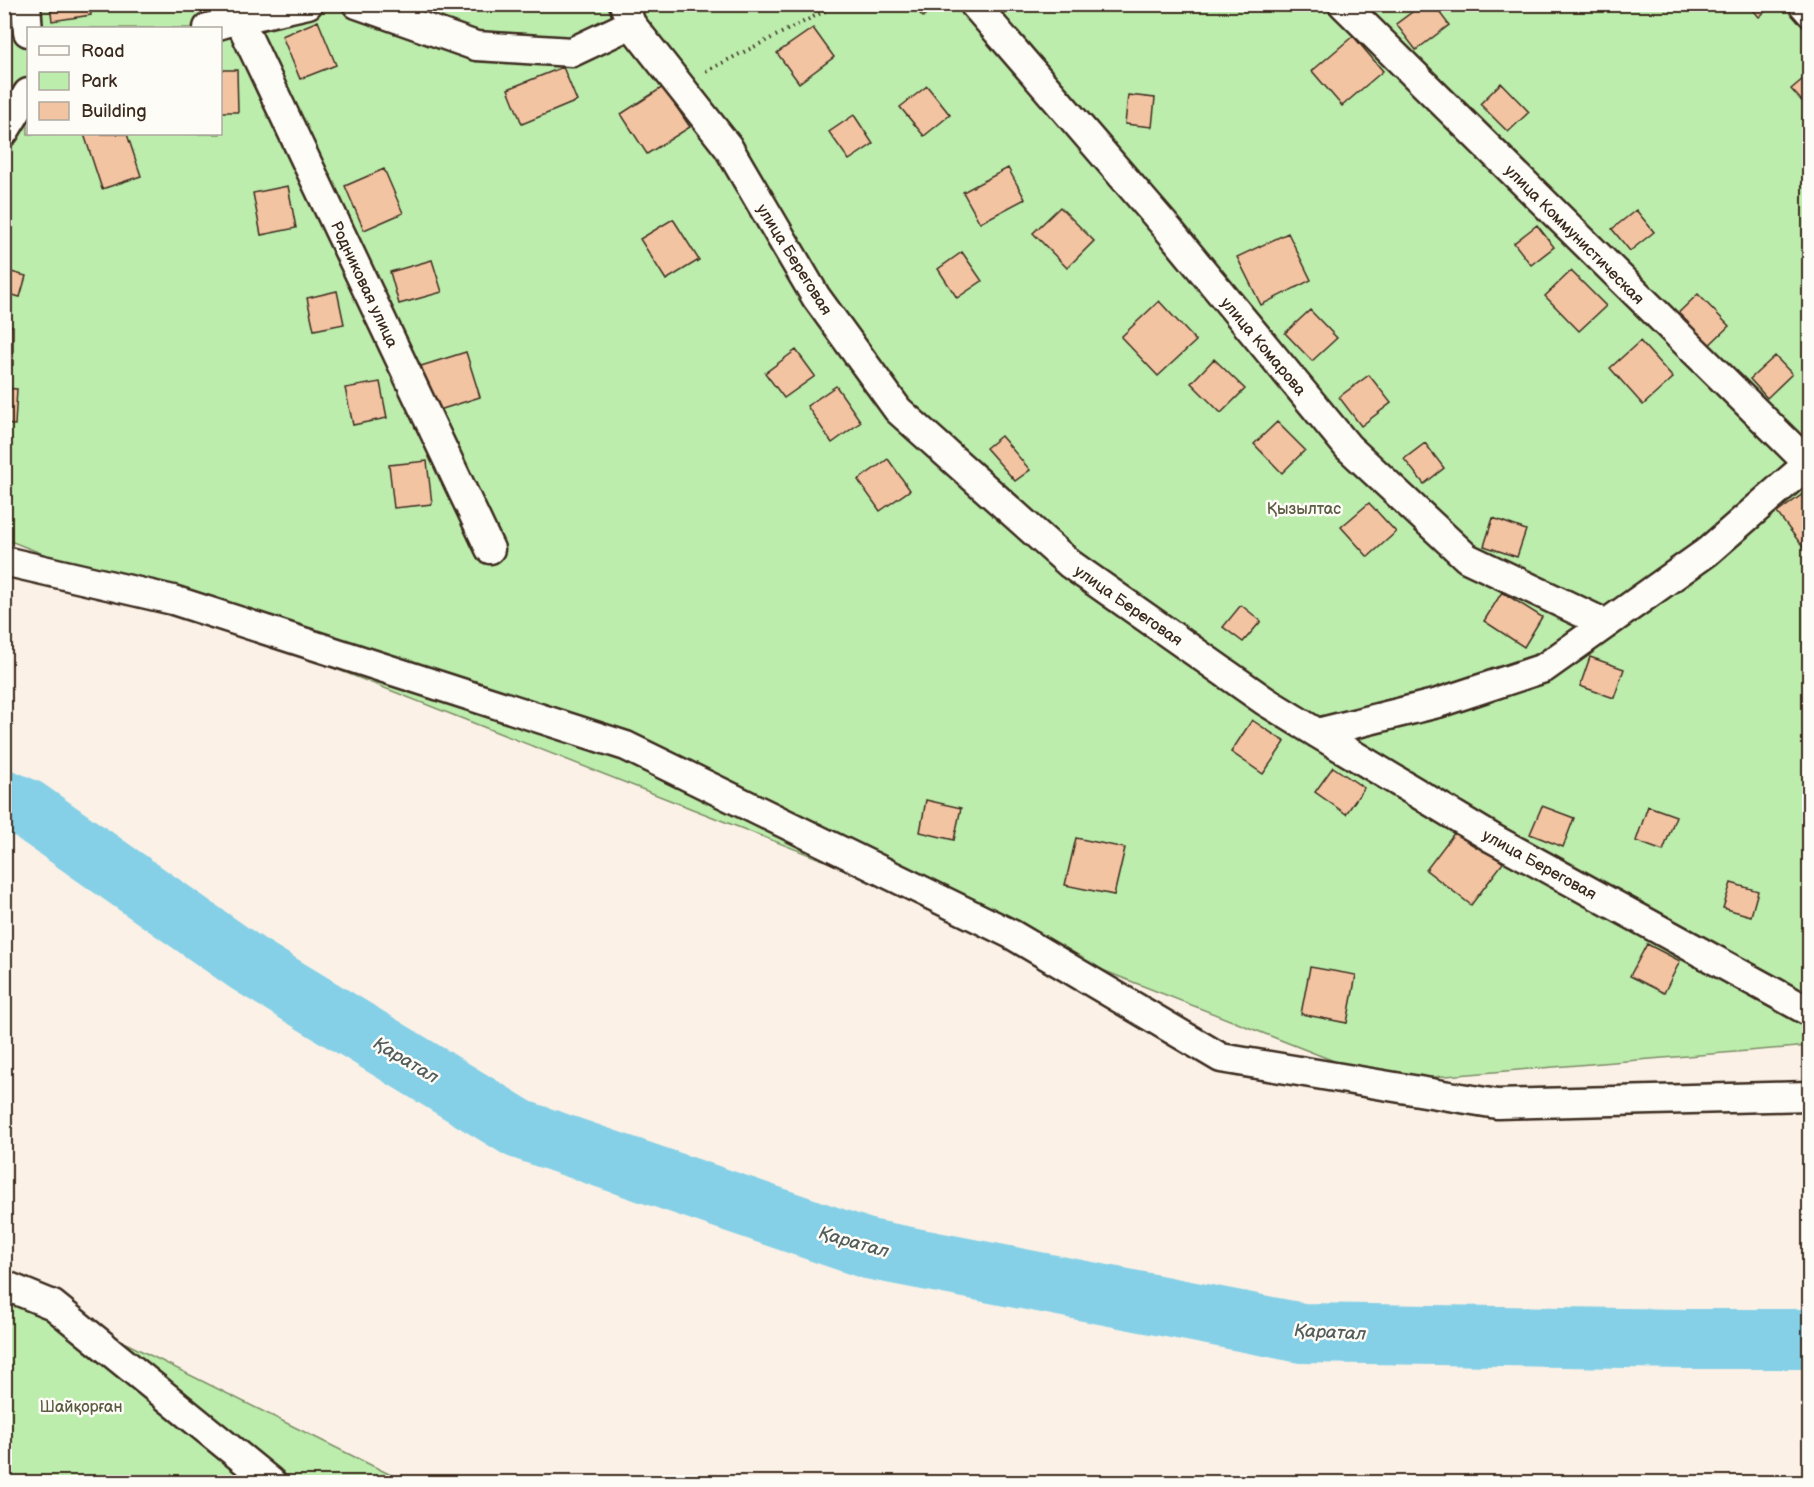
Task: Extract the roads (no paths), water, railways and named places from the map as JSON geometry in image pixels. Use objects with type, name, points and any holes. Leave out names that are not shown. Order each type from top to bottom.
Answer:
[{"type":"street","points":[[26,4],[28,27]]},
{"type":"street","points":[[211,27],[308,4]]},
{"type":"street","points":[[357,4],[476,46],[572,52],[628,14]]},
{"type":"street","name":"улица Комарова","points":[[974,4],[1168,229],[1348,447],[1467,558],[1606,624]]},
{"type":"street","name":"улица Коммунистическая","points":[[1343,4],[1809,464]]},
{"type":"street","points":[[1803,4],[1809,12]]},
{"type":"street","name":"улица Береговая","points":[[628,14],[679,85],[728,147],[816,297],[898,410],[1070,564],[1265,701],[1317,733],[1492,838],[1809,1012]]},
{"type":"street","name":"Родниковая улица","points":[[239,19],[490,549]]},
{"type":"street","points":[[4,132],[27,95]]},
{"type":"street","points":[[1317,733],[1438,704],[1544,668],[1707,552],[1809,464]]},
{"type":"street","points":[[4,561],[173,600],[626,746],[1011,934],[1221,1058],[1497,1104],[1809,1096]]},
{"type":"street","points":[[4,1286],[53,1305],[271,1482]]},
{"type":"waterway","name":"Қаратал","points":[[4,799],[27,809],[248,964],[519,1129],[868,1249],[1302,1333],[1810,1339]]},
{"type":"park label","name":"Қызылтас","points":[[1304,508]]},
{"type":"park label","name":"Шайқорған","points":[[81,1406]]}]
